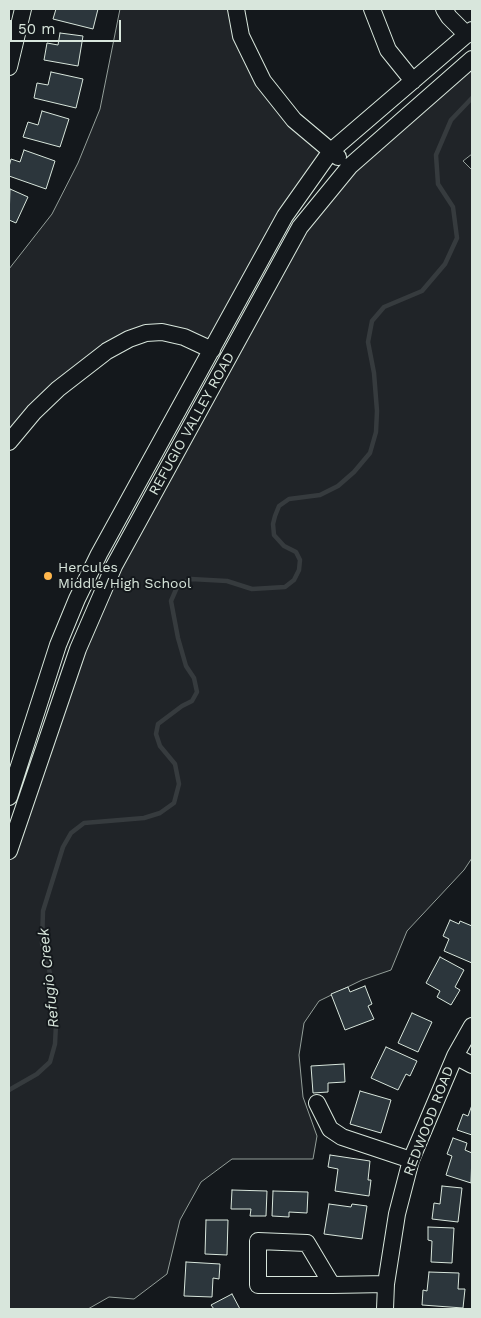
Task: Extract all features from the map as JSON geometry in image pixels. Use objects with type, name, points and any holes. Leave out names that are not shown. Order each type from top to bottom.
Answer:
[{"type":"street","points":[[9,67],[24,9]]},
{"type":"street","points":[[236,9],[241,36],[263,81],[294,120],[350,166]]},
{"type":"street","points":[[372,9],[388,50],[413,81]]},
{"type":"street","points":[[444,9],[449,17],[470,33]]},
{"type":"street","name":"REFUGIO VALLEY ROAD","points":[[9,797],[58,645],[77,599],[99,554],[285,216],[331,151],[470,33]]},
{"type":"street","name":"REFUGIO VALLEY ROAD","points":[[9,851],[78,648],[114,566],[300,227],[350,166],[472,59]]},
{"type":"street","points":[[9,442],[34,412],[58,389],[107,351],[129,339],[146,333],[162,332],[184,337],[212,350]]},
{"type":"street","name":"REDWOOD ROAD","points":[[385,1309],[386,1284],[397,1214],[410,1160],[454,1056],[472,1026]]},
{"type":"street","points":[[454,1056],[472,1066]]},
{"type":"street","points":[[317,1103],[330,1129],[342,1137],[410,1160]]},
{"type":"street","points":[[332,1285],[307,1243],[258,1241],[258,1285],[332,1285],[386,1284]]},
{"type":"shaded area","points":[[120,9],[236,9],[263,81],[331,151],[212,350],[162,332],[107,351],[9,442],[9,269],[52,214],[78,163],[100,109]]},
{"type":"shaded area","points":[[472,59],[472,154],[463,161],[472,170],[472,858],[464,870],[407,931],[391,970],[362,980],[319,1001],[304,1023],[299,1055],[303,1097],[317,1136],[313,1159],[232,1159],[201,1182],[180,1220],[167,1274],[134,1299],[109,1297],[88,1309],[9,1309],[9,851],[78,649],[300,227],[350,166]]},
{"type":"building","points":[[56,9],[98,9],[93,29],[53,19]]},
{"type":"building","points":[[60,33],[83,36],[78,66],[44,60],[47,43],[58,45]]},
{"type":"building","points":[[51,72],[83,79],[76,108],[34,98],[37,83],[48,85]]},
{"type":"building","points":[[42,111],[69,119],[60,147],[23,137],[28,122],[38,125]]},
{"type":"building","points":[[24,150],[55,161],[46,189],[9,176],[11,159],[20,162]]},
{"type":"building","points":[[10,189],[28,197],[16,223],[9,220]]},
{"type":"building","points":[[450,920],[459,924],[460,921],[472,926],[472,963],[444,951],[449,939],[443,936]]},
{"type":"building","points":[[440,957],[464,970],[455,987],[460,990],[451,1005],[437,997],[440,991],[426,983]]},
{"type":"building","points":[[365,986],[372,1004],[368,1006],[374,1019],[345,1030],[331,994],[348,987],[350,992]]},
{"type":"building","points":[[412,1013],[432,1022],[418,1052],[398,1043]]},
{"type":"building","points":[[386,1047],[417,1061],[410,1076],[406,1074],[398,1090],[371,1078]]},
{"type":"building","points":[[344,1064],[345,1082],[328,1083],[328,1092],[313,1093],[311,1066]]},
{"type":"building","points":[[360,1091],[391,1100],[381,1133],[350,1124]]},
{"type":"building","points":[[472,1105],[472,1135],[457,1130],[463,1114],[468,1116]]},
{"type":"building","points":[[453,1138],[467,1143],[465,1150],[472,1153],[471,1183],[446,1175],[452,1156],[447,1154]]},
{"type":"building","points":[[330,1155],[370,1161],[368,1180],[371,1180],[369,1196],[335,1191],[338,1169],[328,1167]]},
{"type":"building","points":[[442,1186],[462,1188],[458,1222],[432,1219],[434,1203],[440,1204]]},
{"type":"building","points":[[232,1190],[267,1191],[266,1216],[250,1216],[251,1209],[231,1209]]},
{"type":"building","points":[[273,1191],[308,1192],[307,1213],[289,1212],[289,1217],[272,1216]]},
{"type":"building","points":[[329,1204],[351,1207],[352,1204],[367,1206],[362,1239],[324,1234]]},
{"type":"building","points":[[206,1220],[228,1220],[227,1255],[205,1254]]},
{"type":"building","points":[[428,1227],[454,1228],[452,1263],[431,1262],[432,1241],[428,1240]]},
{"type":"building","points":[[186,1262],[220,1264],[219,1279],[213,1278],[212,1297],[184,1296]]},
{"type":"building","points":[[429,1272],[459,1273],[458,1289],[465,1289],[463,1308],[422,1305],[423,1290],[427,1291]]},
{"type":"building","points":[[232,1294],[240,1309],[214,1309],[211,1305]]},
{"type":"waterway","name":"Refugio Creek","points":[[9,1090],[37,1074],[50,1062],[55,1044],[56,1024],[51,977],[42,943],[43,911],[63,847],[71,833],[84,823],[144,818],[160,813],[174,803],[179,784],[175,764],[160,746],[156,734],[158,724],[192,701],[197,692],[194,678],[186,666],[171,601],[178,585],[191,579],[227,581],[252,589],[285,587],[294,580],[299,570],[300,560],[296,552],[284,546],[274,535],[273,524],[275,516],[279,506],[289,499],[320,495],[338,486],[354,472],[370,453],[376,432],[377,411],[374,373],[368,342],[372,321],[384,307],[422,291],[445,264],[457,238],[453,207],[438,184],[436,155],[451,120],[472,98]]},
{"type":"place","name":"Hercules Middle/High School","points":[[48,576]]}]
